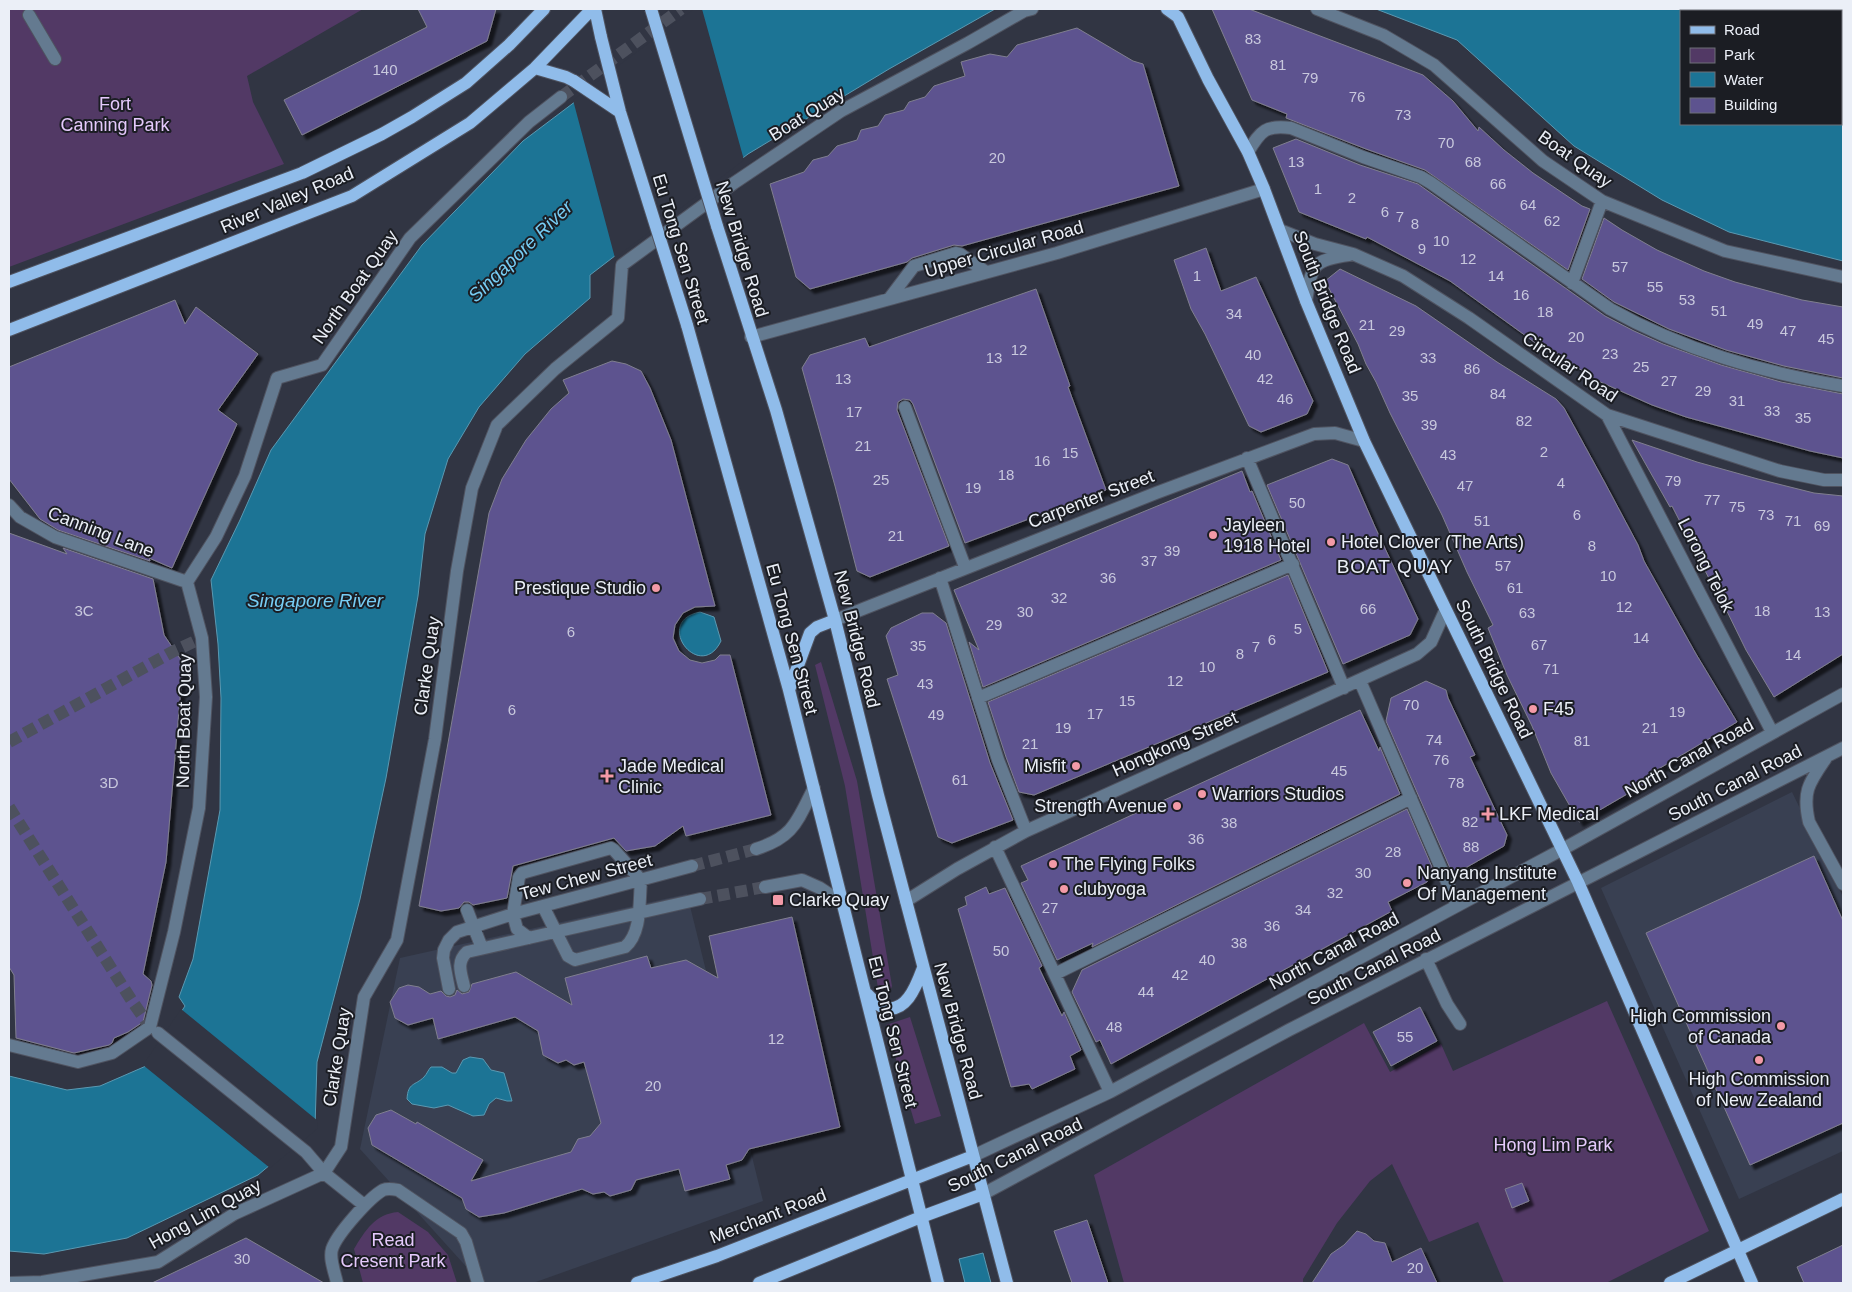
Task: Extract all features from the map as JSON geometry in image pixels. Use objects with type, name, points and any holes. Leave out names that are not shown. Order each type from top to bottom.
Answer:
[{"type":"main road","name":"River Valley Road","points":[[9,282],[302,173],[382,134],[466,83],[509,45],[544,9]]},
{"type":"main road","name":"River Valley Road","points":[[9,330],[352,196],[470,123],[534,68],[594,9]]},
{"type":"main road","name":"Eu Tong Sen Street","points":[[594,9],[620,112],[687,325],[789,690],[867,994],[938,1283]]},
{"type":"main road","name":"New Bridge Road","points":[[651,9],[751,337],[776,410],[836,620],[878,795],[1007,1283]]},
{"type":"main road","name":"South Bridge Road","points":[[1167,9],[1178,13],[1208,79],[1248,152],[1280,230],[1306,302],[1364,441],[1445,611],[1563,849],[1752,1283]]},
{"type":"main road","points":[[534,68],[574,81],[620,112]]},
{"type":"main road","points":[[789,690],[810,633],[817,627],[836,620]]},
{"type":"main road","points":[[867,994],[880,1006],[887,1008],[896,1007],[907,1001],[916,988],[923,968]]},
{"type":"main road","name":"North Canal Road","points":[[911,1179],[973,1156]]},
{"type":"main road","name":"Merchant Road","points":[[637,1283],[717,1256],[911,1179]]},
{"type":"main road","name":"South Canal Road","points":[[921,1218],[983,1194]]},
{"type":"main road","points":[[1670,1283],[1843,1199]]},
{"type":"main road","points":[[759,1283],[921,1218]]},
{"type":"street","name":"Boat Quay","points":[[622,265],[734,183],[841,111],[1027,9]]},
{"type":"street","name":"Boat Quay","points":[[1317,9],[1384,35],[1434,65],[1543,161],[1602,201],[1725,251],[1843,277]]},
{"type":"street","points":[[29,15],[55,59]]},
{"type":"street","name":"North Boat Quay","points":[[9,1045],[78,1062],[112,1053],[150,1027],[154,1017],[199,808],[206,697],[202,638],[187,582],[216,537],[245,476],[276,378],[322,364],[410,238],[529,122],[560,97]]},
{"type":"street","points":[[1248,152],[1258,135],[1265,129],[1292,128],[1421,178],[1454,198],[1610,310],[1668,339],[1716,356],[1843,386]]},
{"type":"street","name":"Upper Circular Road","points":[[751,337],[1148,226],[1264,189]]},
{"type":"street","points":[[1572,283],[1602,201]]},
{"type":"street","name":"Circular Road","points":[[1280,230],[1315,244],[1354,254],[1389,269],[1419,285],[1607,415],[1780,471],[1824,480],[1843,480]]},
{"type":"street","points":[[889,299],[914,266],[932,260],[960,254],[986,272]]},
{"type":"street","points":[[1306,302],[1310,278],[1317,263],[1329,257],[1354,254]]},
{"type":"street","name":"Clarke Quay","points":[[324,1173],[341,1147],[364,998],[397,940],[434,739],[472,488],[497,425],[555,369],[618,318],[622,265]]},
{"type":"street","points":[[906,407],[965,567]]},
{"type":"street","name":"Lorong Telok","points":[[1607,415],[1772,732]]},
{"type":"street","name":"Carpenter Street","points":[[836,620],[965,567],[1314,434],[1335,433],[1364,441]]},
{"type":"street","points":[[1247,458],[1344,688]]},
{"type":"street","name":"Canning Lane","points":[[9,505],[20,517],[55,537],[187,582]]},
{"type":"street","points":[[978,698],[1293,564]]},
{"type":"street","points":[[940,578],[998,760],[1026,831]]},
{"type":"street","name":"Hongkong Street","points":[[906,901],[994,847],[1026,831],[1417,654],[1431,642],[1445,611]]},
{"type":"street","points":[[1360,681],[1457,905]]},
{"type":"street","name":"North Canal Road","points":[[973,1156],[1110,1092],[1563,849],[1843,694]]},
{"type":"street","name":"South Canal Road","points":[[983,1194],[1426,959],[1843,748]]},
{"type":"street","points":[[1826,758],[1808,788],[1805,800],[1806,811],[1809,822],[1843,884]]},
{"type":"street","points":[[756,849],[769,845],[787,835],[795,826],[814,788]]},
{"type":"street","points":[[1054,974],[1411,798]]},
{"type":"street","points":[[994,847],[1110,1092]]},
{"type":"street","points":[[449,989],[443,958],[444,950],[449,940],[457,932],[513,914],[519,877],[522,873],[610,848],[641,880],[639,912],[634,936],[625,947],[575,960],[568,956],[543,906]]},
{"type":"street","name":"Tew Chew Street","points":[[529,938],[517,929],[513,914],[692,866]]},
{"type":"street","points":[[765,887],[802,880],[820,888],[844,904]]},
{"type":"street","points":[[464,986],[459,963],[467,952],[700,898]]},
{"type":"street","points":[[467,910],[482,948]]},
{"type":"street","points":[[1426,959],[1460,1024]]},
{"type":"street","points":[[158,1033],[306,1152],[324,1173],[364,1205]]},
{"type":"street","name":"Hong Lim Quay","points":[[9,1283],[42,1282],[158,1262],[234,1214],[324,1173]]},
{"type":"street","points":[[338,1283],[332,1259],[332,1250],[336,1241],[364,1205],[383,1190],[390,1188],[398,1190],[461,1233],[466,1242],[478,1283]]},
{"type":"shaded area","points":[[1792,792],[1843,897],[1843,1151],[1739,1199],[1601,888]]},
{"type":"shaded area","points":[[687,894],[763,1201],[533,1283],[481,1283],[360,1149],[400,958]]},
{"type":"green space","name":"Fort Canning Park","points":[[9,9],[363,9],[247,76],[253,102],[284,164],[9,267]]},
{"type":"green space","points":[[821,662],[857,781],[892,986],[889,994],[882,994],[878,988],[845,786],[815,665]]},
{"type":"green space","name":"Hong Lim Park","points":[[1607,1001],[1709,1231],[1606,1283],[1504,1283],[1478,1222],[1429,1242],[1392,1164],[1370,1181],[1337,1223],[1303,1279],[1303,1283],[1124,1283],[1094,1175],[1364,1023],[1390,1072],[1441,1044],[1453,1071]]},
{"type":"green space","points":[[910,1017],[941,1116],[915,1124],[886,1025]]},
{"type":"green space","name":"Read Cresent Park","points":[[398,1212],[428,1232],[448,1255],[457,1283],[363,1283],[354,1249],[372,1224],[383,1216]]},
{"type":"water","name":"Singapore River","points":[[698,9],[995,9],[889,69],[748,154],[590,275],[590,298],[525,354],[479,407],[448,459],[425,534],[418,596],[386,778],[360,899],[317,1062],[315,1127],[258,1175],[127,1238],[44,1254],[9,1251],[9,1076],[67,1090],[100,1086],[146,1066],[185,1006],[179,997],[193,959],[220,810],[221,698],[218,644],[211,580],[271,450],[422,245],[523,141]]},
{"type":"water","points":[[1376,9],[1843,9],[1843,261],[1729,232],[1662,200],[1574,146],[1457,40]]},
{"type":"water","points":[[700,612],[714,617],[721,641],[712,652],[702,656],[692,653],[685,646],[680,636],[680,626],[686,618]]},
{"type":"water","points":[[470,1057],[483,1059],[491,1070],[504,1073],[512,1101],[496,1098],[489,1104],[484,1115],[473,1116],[448,1105],[434,1108],[412,1104],[407,1099],[410,1087],[424,1077],[431,1067],[442,1067],[452,1073],[456,1073],[463,1060]]},
{"type":"water","points":[[983,1253],[991,1283],[965,1283],[959,1259]]},
{"type":"pier","points":[[694,9],[702,9],[744,160],[615,258],[573,100]]},
{"type":"pier","points":[[181,1009],[318,1121],[317,1129],[270,1168],[143,1065]]},
{"type":"building","points":[[418,9],[496,9],[487,41],[302,135],[284,100],[427,27]]},
{"type":"building","points":[[1212,9],[1249,9],[1423,75],[1453,101],[1478,131],[1479,127],[1533,173],[1582,206],[1590,209],[1568,270],[1425,170],[1286,118],[1287,114],[1252,100]]},
{"type":"building","points":[[1077,28],[1133,61],[1143,64],[1179,186],[962,246],[954,245],[912,258],[907,262],[810,289],[796,277],[770,184],[804,172],[813,160],[828,156],[837,146],[857,140],[861,130],[878,126],[885,115],[904,110],[909,102],[925,97],[934,86],[965,76],[961,62],[990,54],[1007,57],[1017,45]]},
{"type":"building","points":[[1296,139],[1360,165],[1418,184],[1605,316],[1634,331],[1663,344],[1721,365],[1781,382],[1843,394],[1843,458],[1810,451],[1686,417],[1652,405],[1596,380],[1540,342],[1538,345],[1450,281],[1367,237],[1366,239],[1299,212],[1273,148]]},
{"type":"building","points":[[1604,218],[1657,250],[1704,271],[1735,282],[1802,300],[1843,307],[1843,378],[1784,366],[1726,350],[1669,329],[1614,302],[1582,279]]},
{"type":"building","points":[[1206,248],[1221,291],[1256,277],[1313,401],[1307,414],[1261,432],[1249,426],[1191,309],[1174,260]]},
{"type":"building","points":[[1340,269],[1416,306],[1497,362],[1556,399],[1564,408],[1638,545],[1644,561],[1737,722],[1650,774],[1653,779],[1579,822],[1551,773],[1532,726],[1507,675],[1488,628],[1493,625],[1442,515],[1325,281]]},
{"type":"building","points":[[1036,289],[1070,386],[1068,387],[1106,490],[965,543],[913,404],[910,400],[903,399],[898,402],[897,410],[949,546],[870,577],[857,571],[802,368],[810,355],[865,338],[869,347]]},
{"type":"building","points":[[175,300],[185,324],[196,307],[258,354],[218,410],[237,424],[172,568],[149,558],[150,561],[58,530],[40,519],[9,479],[9,367]]},
{"type":"building","points":[[612,361],[626,364],[641,371],[650,388],[671,440],[715,606],[695,607],[683,613],[675,625],[673,638],[679,651],[690,660],[702,663],[715,660],[720,655],[730,655],[771,815],[686,836],[683,826],[655,846],[626,851],[614,838],[513,866],[507,898],[473,905],[469,902],[464,902],[459,908],[441,911],[419,906],[489,513],[502,479],[526,440],[551,409],[569,393],[563,380]]},
{"type":"building","points":[[1632,440],[1697,462],[1758,479],[1814,493],[1843,496],[1843,654],[1774,697],[1746,650],[1672,506],[1670,507]]},
{"type":"building","points":[[1332,459],[1348,465],[1418,619],[1410,635],[1343,664],[1267,485]]},
{"type":"building","points":[[1242,471],[1281,560],[983,687],[969,642],[979,650],[954,590]]},
{"type":"building","points":[[9,533],[67,554],[63,548],[153,579],[164,635],[183,663],[166,862],[143,974],[151,981],[152,985],[143,1022],[128,1032],[114,1038],[109,1045],[74,1053],[16,1038],[14,975],[9,967]]},
{"type":"building","points":[[1288,575],[1328,672],[1034,795],[1019,792],[988,702]]},
{"type":"building","points":[[922,613],[933,613],[946,623],[990,763],[1013,820],[952,843],[938,837],[887,679],[898,675],[886,636],[891,628]]},
{"type":"building","points":[[1426,681],[1446,690],[1475,755],[1470,757],[1507,835],[1504,846],[1453,875],[1386,721],[1391,698]]},
{"type":"building","points":[[1360,710],[1379,751],[1380,747],[1400,794],[1092,947],[1093,943],[1057,960],[1021,883],[1028,880],[1021,866]]},
{"type":"building","points":[[1407,809],[1432,867],[1427,882],[1388,902],[1392,911],[1111,1064],[1100,1040],[1096,1042],[1072,992],[1082,970]]},
{"type":"building","points":[[1814,856],[1843,921],[1843,1123],[1750,1165],[1646,933]]},
{"type":"building","points":[[986,887],[989,894],[1005,888],[1042,966],[1039,968],[1062,1016],[1064,1012],[1081,1050],[1070,1056],[1075,1069],[1032,1089],[1029,1084],[1011,1087],[958,909],[967,905],[965,897]]},
{"type":"building","points":[[792,917],[840,1127],[749,1149],[742,1160],[726,1165],[730,1179],[685,1191],[679,1169],[636,1180],[631,1190],[610,1196],[604,1192],[593,1194],[582,1189],[504,1213],[479,1217],[466,1209],[462,1198],[372,1145],[368,1128],[376,1115],[391,1110],[416,1124],[417,1122],[483,1160],[471,1181],[571,1152],[578,1139],[590,1136],[601,1123],[584,1062],[574,1065],[566,1060],[558,1063],[543,1055],[538,1031],[515,1017],[438,1039],[433,1018],[408,1025],[395,1018],[390,1002],[399,988],[408,985],[419,987],[430,994],[441,991],[450,997],[455,995],[457,990],[462,994],[469,992],[472,984],[516,972],[572,1005],[565,978],[647,956],[651,968],[686,960],[718,978],[709,936]]},
{"type":"building","points":[[1420,1007],[1437,1041],[1391,1066],[1373,1032]]},
{"type":"building","points":[[1522,1183],[1529,1201],[1512,1208],[1505,1189]]},
{"type":"building","points":[[1087,1220],[1108,1283],[1072,1283],[1054,1231]]},
{"type":"building","points":[[1357,1231],[1366,1234],[1374,1241],[1385,1243],[1392,1262],[1421,1248],[1437,1283],[1312,1283],[1331,1254],[1344,1245]]},
{"type":"building","points":[[246,1238],[324,1283],[152,1283]]},
{"type":"building","points":[[1843,1245],[1843,1283],[1804,1283],[1797,1267]]},
{"type":"tunnel","points":[[561,97],[681,9]]},
{"type":"tunnel","points":[[9,742],[174,651],[202,638]]},
{"type":"tunnel","points":[[9,807],[150,1027]]},
{"type":"tunnel","points":[[692,866],[756,849]]},
{"type":"tunnel","points":[[700,899],[765,887]]},
{"type":"place","name":"Jayleen 1918 Hotel","points":[[1213,535]]},
{"type":"place","name":"Hotel Clover (The Arts)","points":[[1331,542]]},
{"type":"place","name":"Prestique Studio","points":[[656,588]]},
{"type":"place","name":"F45","points":[[1533,709]]},
{"type":"place","name":"Misfit","points":[[1076,766]]},
{"type":"place","name":"Jade Medical Clinic","points":[[607,776]]},
{"type":"place","name":"Warriors Studios","points":[[1202,794]]},
{"type":"place","name":"Strength Avenue","points":[[1177,806]]},
{"type":"place","name":"LKF Medical","points":[[1488,814]]},
{"type":"place","name":"The Flying Folks","points":[[1053,864]]},
{"type":"place","name":"Nanyang Institute Of Management","points":[[1407,883]]},
{"type":"place","name":"clubyoga","points":[[1064,889]]},
{"type":"place","name":"Clarke Quay","points":[[778,900]]},
{"type":"place","name":"High Commission of Canada","points":[[1781,1026]]},
{"type":"place","name":"High Commission of New Zealand","points":[[1759,1060]]},
{"type":"district","name":"BOAT QUAY","points":[[1395,566]]}]
